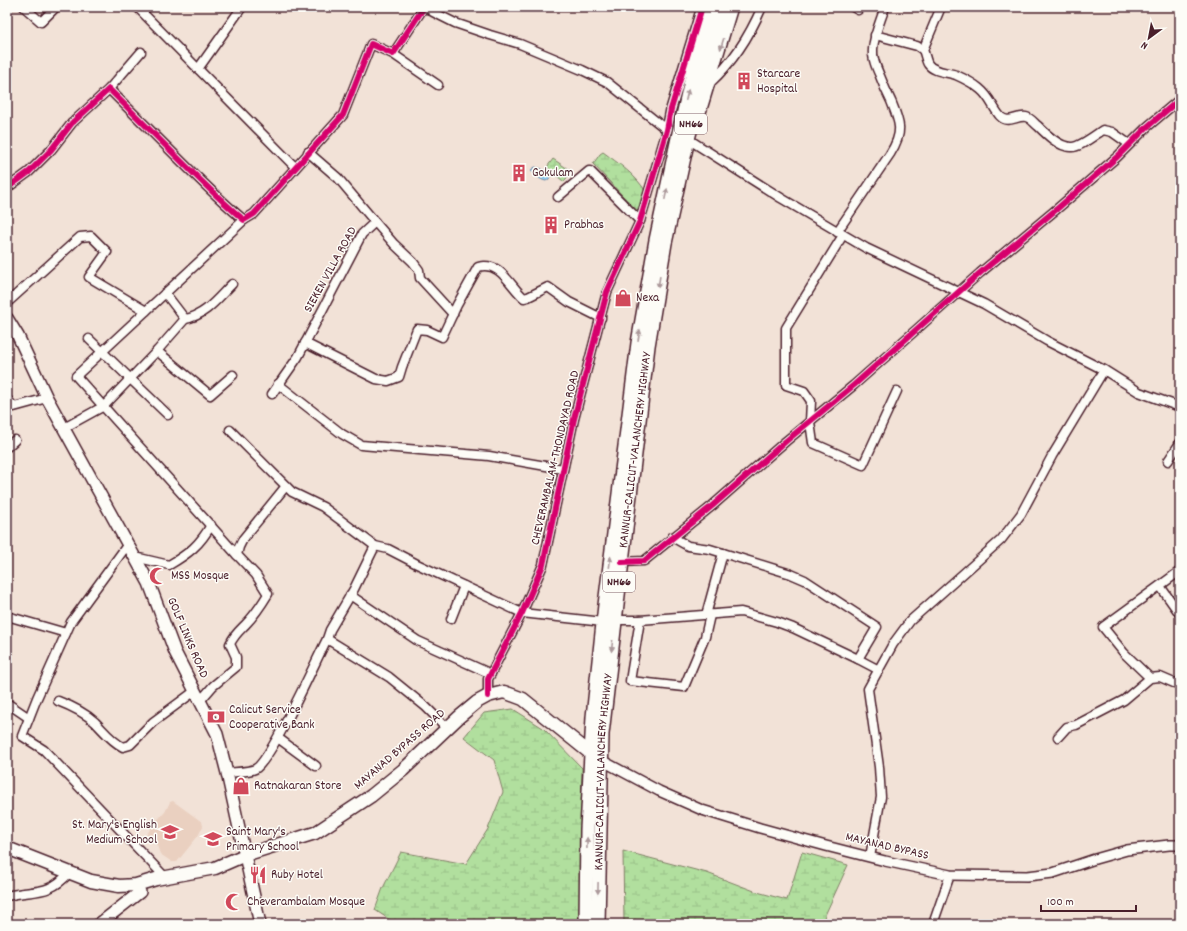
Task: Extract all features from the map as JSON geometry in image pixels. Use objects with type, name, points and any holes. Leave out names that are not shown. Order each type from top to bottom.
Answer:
[{"type":"highway","name":"KANNUR-CALICUT-VALANCHERY HIGHWAY","points":[[586,924],[587,829],[596,757],[602,734],[609,621],[638,343],[678,133],[695,64],[712,7]]},
{"type":"highway","name":"KANNUR-CALICUT-VALANCHERY HIGHWAY","points":[[609,621],[622,562],[648,346],[665,243],[688,139],[712,45],[725,7]]},
{"type":"highway","name":"KANNUR-CALICUT-VALANCHERY HIGHWAY","points":[[596,757],[598,924]]},
{"type":"main road","name":"GOLF LINKS ROAD","points":[[7,318],[18,336],[47,398],[149,583],[175,652],[217,734],[228,773],[260,924]]},
{"type":"main road","name":"MAYANAD BYPASS ROAD","points":[[7,848],[91,881],[119,886],[136,886],[142,888],[161,878],[215,868],[245,855],[315,833],[371,796],[403,770],[477,702],[488,696],[504,692],[523,699],[596,757]]},
{"type":"main road","points":[[99,924],[142,888]]},
{"type":"street","points":[[24,7],[41,22],[56,7]]},
{"type":"street","points":[[137,7],[296,167]]},
{"type":"street","points":[[198,69],[242,7]]},
{"type":"street","points":[[393,54],[425,7],[455,23],[520,44],[607,82],[667,130],[671,109],[702,7]]},
{"type":"street","points":[[733,7],[697,128],[688,139],[840,234],[881,256],[984,304],[1048,341],[1104,370],[1138,392],[1180,407]]},
{"type":"street","points":[[710,83],[722,73],[732,60],[762,7]]},
{"type":"street","points":[[886,7],[875,35],[873,57],[899,120],[899,135],[897,144],[840,234],[786,328],[786,385],[804,392],[811,401],[810,422],[812,443],[864,465],[897,392]]},
{"type":"street","points":[[941,7],[923,50],[927,64],[932,68],[955,75],[970,82],[982,90],[991,100],[1000,116],[1007,120],[1022,116],[1028,117],[1053,140],[1065,146],[1071,148],[1076,146],[1103,130],[1112,132],[1129,144]]},
{"type":"street","points":[[875,35],[909,44],[923,50]]},
{"type":"street","points":[[200,701],[213,686],[236,667],[236,657],[230,644],[239,629],[245,625],[268,594],[256,575],[76,376],[244,220],[254,214],[296,167],[342,115],[372,44],[393,54],[438,85]]},
{"type":"street","points":[[7,188],[29,172],[51,150],[72,124],[109,89],[141,52]]},
{"type":"street","points":[[109,89],[204,184],[244,220]]},
{"type":"street","points":[[622,562],[644,561],[740,483],[786,440],[854,385],[980,273],[1058,208],[1180,99]]},
{"type":"street","name":"CHEVERAMBALAM-THONDAYAD ROAD","points":[[488,696],[488,679],[490,674],[522,612],[543,565],[574,419],[607,292],[640,221],[667,130]]},
{"type":"street","points":[[308,152],[338,178],[375,222]]},
{"type":"street","points":[[558,197],[588,171],[590,171],[640,221]]},
{"type":"street","name":"SIEKEN VILLA ROAD","points":[[272,394],[296,361],[362,234],[375,222],[394,244],[413,262],[419,270],[420,278],[453,314]]},
{"type":"street","points":[[7,303],[80,237],[92,236],[107,252],[89,277],[146,311]]},
{"type":"street","points":[[305,344],[376,379],[388,381],[399,377],[417,329],[427,330],[442,337],[478,267],[484,265],[491,266],[499,270],[524,298],[536,294],[548,287],[569,302],[601,318]]},
{"type":"street","points":[[64,428],[104,406],[157,351],[185,319],[193,318],[203,313],[232,284]]},
{"type":"street","points":[[165,293],[185,319]]},
{"type":"street","points":[[89,339],[168,415]]},
{"type":"street","points":[[157,351],[210,395],[233,375]]},
{"type":"street","points":[[870,857],[881,797],[879,766],[868,689],[893,644],[910,621],[1001,540],[1021,514],[1062,438],[1104,370]]},
{"type":"street","points":[[278,384],[342,434],[361,445],[489,456],[563,469]]},
{"type":"street","points":[[8,403],[14,407],[47,398]]},
{"type":"street","points":[[230,430],[292,492],[322,508],[376,546],[388,549],[417,564],[522,612],[609,621],[741,612],[778,622],[801,631],[879,670]]},
{"type":"street","points":[[7,447],[15,440]]},
{"type":"street","points":[[1168,461],[1180,443]]},
{"type":"street","points":[[237,555],[243,539],[286,486]]},
{"type":"street","points":[[135,557],[169,565],[189,553],[204,537],[211,525]]},
{"type":"street","points":[[672,537],[688,546],[710,549],[791,574],[815,586],[877,627],[858,659]]},
{"type":"street","points":[[128,544],[71,622],[22,736],[44,750],[161,878]]},
{"type":"street","points":[[228,773],[254,770],[260,765],[278,738],[330,630],[376,546]]},
{"type":"street","points":[[640,620],[630,681],[684,686],[704,637],[722,553]]},
{"type":"street","points":[[1150,678],[1124,653],[1103,627],[1180,571]]},
{"type":"street","points":[[451,619],[464,586]]},
{"type":"street","points":[[1160,586],[1180,614]]},
{"type":"street","points":[[350,595],[418,641],[490,674]]},
{"type":"street","points":[[7,616],[66,633]]},
{"type":"street","points":[[327,638],[389,677],[426,707],[447,728]]},
{"type":"street","points":[[1058,737],[1067,727],[1076,726],[1124,700],[1150,678],[1160,677],[1174,683],[1180,682]]},
{"type":"street","points":[[58,701],[84,713],[95,722],[106,735],[123,747],[130,744],[153,722],[195,691]]},
{"type":"street","points":[[7,703],[30,718]]},
{"type":"street","points":[[278,738],[316,766]]},
{"type":"street","name":"MAYANAD BYPASS","points":[[596,757],[659,791],[702,810],[760,828],[870,857],[950,875],[1027,876],[1053,872],[1127,850],[1169,844],[1180,845]]},
{"type":"street","points":[[7,896],[32,893],[51,888],[64,880],[70,872]]},
{"type":"street","points":[[933,924],[950,875]]},
{"type":"shaded area","points":[[173,801],[202,822],[203,826],[198,836],[177,862],[172,862],[160,854],[157,845],[146,838],[154,823],[165,812],[170,802]]},
{"type":"green space","points":[[603,152],[632,175],[646,192],[637,211],[593,164]]},
{"type":"green space","points":[[553,159],[571,171],[564,182],[547,167]]},
{"type":"green space","points":[[513,709],[543,728],[582,768],[579,924],[396,924],[375,910],[383,888],[401,852],[466,864],[488,829],[503,792],[494,760],[464,737],[484,713]]},
{"type":"green space","points":[[623,851],[707,873],[757,892],[787,900],[802,852],[848,865],[821,924],[624,924]]},
{"type":"water","points":[[535,167],[547,172],[550,176],[549,179],[546,181],[535,175],[531,170]]},
{"type":"cycle path","points":[[7,188],[29,172],[51,150],[72,123],[109,89],[204,184],[244,220],[254,214],[343,115],[371,44],[393,54],[424,7]]},
{"type":"cycle path","points":[[488,696],[488,679],[522,613],[543,565],[574,419],[607,292],[640,221],[667,130],[671,109],[702,7]]},
{"type":"cycle path","points":[[622,562],[644,561],[712,506],[786,441],[854,385],[980,273],[1117,157],[1147,127],[1180,99]]},
{"type":"place","name":"Starcare Hospital","points":[[744,81]]},
{"type":"place","name":"Gokulam","points":[[519,173]]},
{"type":"place","name":"Prabhas","points":[[551,225]]},
{"type":"place","name":"Nexa","points":[[623,298]]},
{"type":"place","name":"MSS Mosque","points":[[158,576]]},
{"type":"place","name":"Calicut Service Cooperative Bank","points":[[216,717]]},
{"type":"place","name":"Ratnakaran Store","points":[[241,786]]},
{"type":"place","name":"St. Mary's English Medium School","points":[[170,832]]},
{"type":"place","name":"Saint Mary's Primary School","points":[[213,839]]},
{"type":"place","name":"Ruby Hotel","points":[[258,875]]},
{"type":"place","name":"Cheverambalam Mosque","points":[[234,902]]}]
